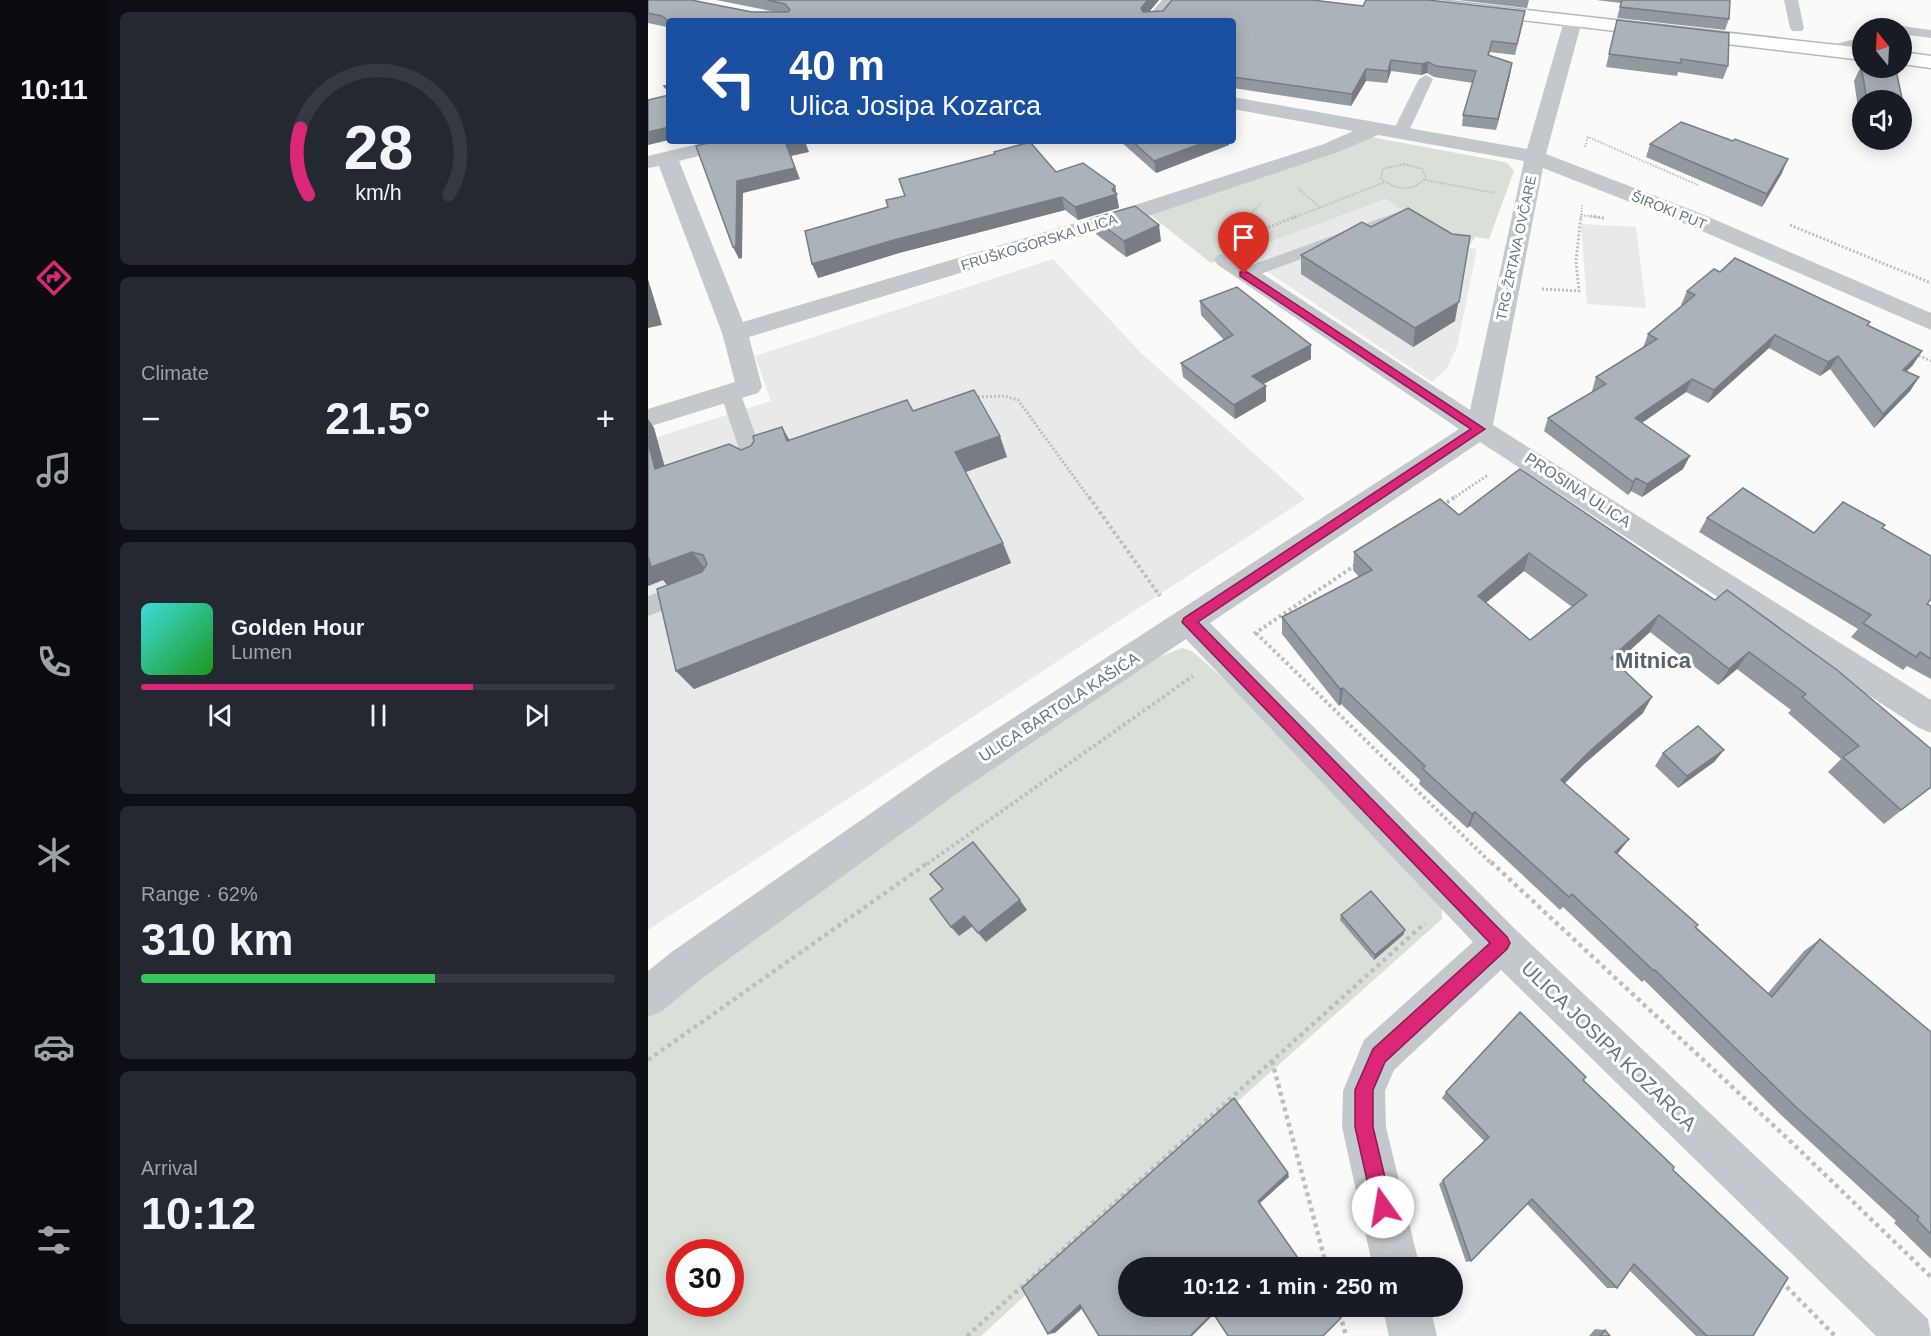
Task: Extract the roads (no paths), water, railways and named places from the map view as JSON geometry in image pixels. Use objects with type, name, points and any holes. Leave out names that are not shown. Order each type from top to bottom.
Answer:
[{"type":"main road","points":[[1393,0],[1852,53]]},
{"type":"main road","points":[[1912,59],[1931,62]]},
{"type":"street","points":[[1156,18],[1171,0]]},
{"type":"street","points":[[1535,157],[1573,21]]},
{"type":"street","name":"TRG ŽRTAVA OVČARE","points":[[1236,104],[1535,157],[1479,429]]},
{"type":"street","name":"FRUŠKOGORSKA ULICA","points":[[735,333],[1137,212],[1331,148],[1374,129]]},
{"type":"street","points":[[648,418],[749,387],[735,333],[658,160],[724,144]]},
{"type":"street","name":"ŠIROKI PUT","points":[[1535,157],[1689,217],[1931,322]]},
{"type":"street","name":"PROSINA ULICA","points":[[1230,260],[1479,429],[1520,453],[1931,718]]},
{"type":"street","name":"ULICA BARTOLA KAŠIĆA","points":[[648,997],[706,951],[946,782],[1175,610],[1479,429]]},
{"type":"street","name":"ULICA JOSIPA KOZARCA","points":[[1175,610],[1223,655],[1501,943],[1911,1336]]},
{"type":"street","points":[[1394,1257],[1364,1127],[1364,1090],[1379,1055],[1501,943]]},
{"type":"street","points":[[1409,1317],[1413,1336]]},
{"type":"lane","points":[[1791,0],[1797,28]]},
{"type":"lane","points":[[1912,31],[1931,34]]},
{"type":"lane","points":[[1829,50],[1852,44]]},
{"type":"lane","points":[[1400,133],[1426,80]]},
{"type":"lane","points":[[1230,260],[1401,216]]},
{"type":"lane","points":[[730,393],[754,461]]},
{"type":"lane","points":[[648,606],[709,583]]},
{"type":"district","name":"Mitnica","points":[[1653,660]]}]
